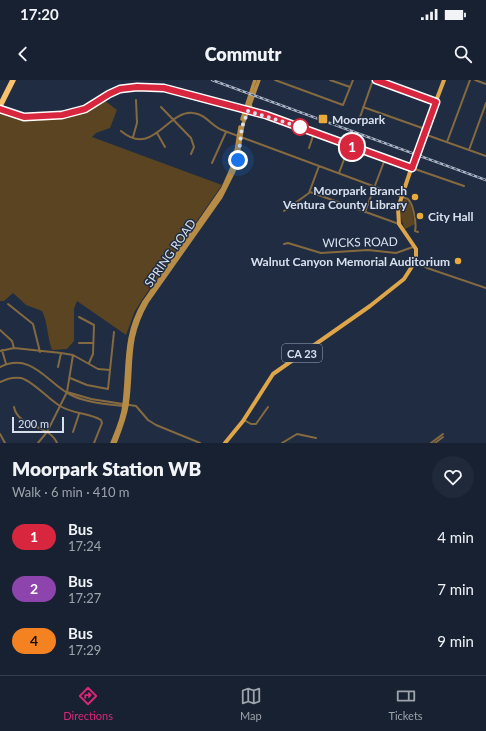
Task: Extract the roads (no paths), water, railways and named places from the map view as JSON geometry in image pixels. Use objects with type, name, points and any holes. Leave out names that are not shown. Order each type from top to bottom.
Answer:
[{"type":"highway","points":[[0,106],[13,80]]},
{"type":"main road","name":"SPRING ROAD","points":[[115,443],[124,422],[127,349],[135,319],[144,302],[223,188],[234,163],[246,110],[255,80]]},
{"type":"main road","name":"SPRING ROAD","points":[[246,110],[259,80]]},
{"type":"main road","points":[[415,260],[416,251],[399,224],[398,213],[402,196],[444,80]]},
{"type":"main road","points":[[250,103],[251,108],[266,115]]},
{"type":"main road","name":"CA 23","points":[[225,443],[244,420],[273,374],[342,326],[391,289],[407,275],[415,260]]},
{"type":"main road","name":"SPRING ROAD","points":[[112,443],[125,405]]},
{"type":"street","points":[[274,80],[343,104],[353,80]]},
{"type":"street","points":[[330,80],[350,87]]},
{"type":"street","points":[[359,120],[375,80],[436,102]]},
{"type":"street","points":[[447,142],[470,80]]},
{"type":"street","points":[[475,80],[486,84]]},
{"type":"street","points":[[0,110],[24,117],[62,115],[85,109],[115,91],[127,88],[150,87],[176,90],[266,115],[464,186]]},
{"type":"street","points":[[133,137],[137,123],[136,100]]},
{"type":"street","points":[[469,150],[486,103]]},
{"type":"street","points":[[161,107],[192,138],[194,147],[191,154]]},
{"type":"street","points":[[363,108],[486,156]]},
{"type":"street","points":[[121,131],[133,137],[148,138],[156,134],[184,113],[197,113],[206,118],[217,128],[226,132],[402,196],[412,203],[413,214],[417,225],[416,231],[418,232]]},
{"type":"street","points":[[212,163],[226,132]]},
{"type":"street","points":[[309,148],[314,133]]},
{"type":"street","points":[[156,134],[165,147]]},
{"type":"street","points":[[339,173],[349,146]]},
{"type":"street","points":[[365,212],[385,158]]},
{"type":"street","points":[[284,211],[310,192],[319,166]]},
{"type":"street","points":[[310,192],[399,224]]},
{"type":"street","name":"WICKS ROAD","points":[[284,244],[288,243],[312,251],[324,253],[368,250],[396,253],[414,246]]},
{"type":"street","points":[[415,260],[427,268],[486,288]]},
{"type":"street","points":[[8,304],[33,324],[40,352]]},
{"type":"street","points":[[79,317],[94,324],[93,354],[89,363]]},
{"type":"street","points":[[0,330],[12,341],[14,348]]},
{"type":"street","points":[[70,378],[87,385],[108,389],[114,332]]},
{"type":"street","points":[[78,343],[93,343]]},
{"type":"street","points":[[6,364],[1,351],[14,348],[73,355],[98,369],[110,370]]},
{"type":"street","points":[[58,366],[60,353]]},
{"type":"street","points":[[38,443],[48,432],[59,405],[67,392],[73,355]]},
{"type":"street","points":[[0,366],[6,364],[31,366],[67,392],[86,398],[137,407],[148,420],[156,425],[200,443]]},
{"type":"street","points":[[0,382],[12,378],[21,378],[30,382],[49,399],[59,405],[79,414],[101,420],[102,423],[94,443]]},
{"type":"street","points":[[14,406],[15,411],[22,419],[48,432],[55,438],[57,443]]},
{"type":"street","points":[[244,420],[251,424],[256,424],[268,407]]},
{"type":"street","points":[[73,432],[79,414]]},
{"type":"street","points":[[0,434],[5,443]]},
{"type":"street","points":[[282,443],[298,434],[316,438]]},
{"type":"street","points":[[431,443],[443,435],[435,443]]},
{"type":"railway","points":[[212,80],[486,180]]},
{"type":"place","name":"Moorpark","points":[[323,119]]},
{"type":"place","name":"Moorpark Branch Ventura County Library","points":[[415,197]]},
{"type":"place","name":"City Hall","points":[[420,216]]},
{"type":"place","name":"Walnut Canyon Memorial Auditorium","points":[[458,261]]}]
